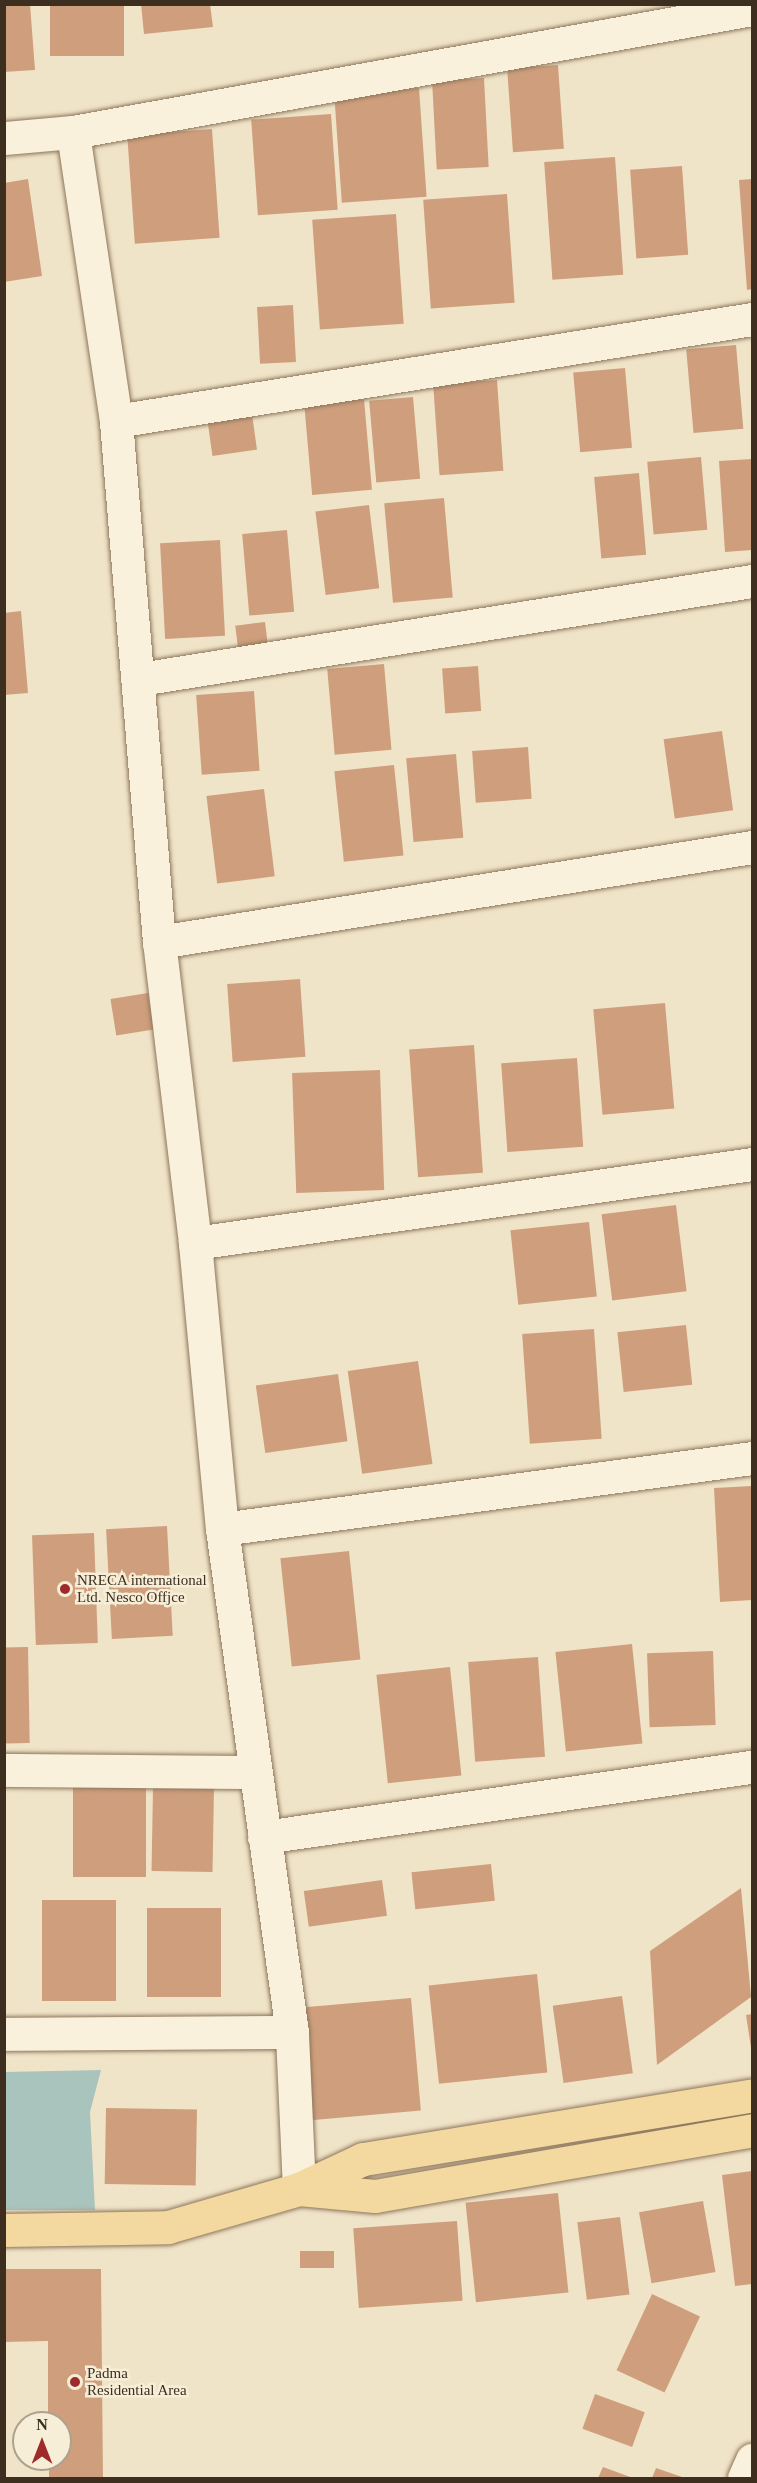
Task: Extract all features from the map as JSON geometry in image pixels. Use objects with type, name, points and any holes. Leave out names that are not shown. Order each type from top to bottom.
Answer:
[{"type":"main road","points":[[4,2230],[168,2227],[299,2189],[363,2159],[753,2095]]},
{"type":"main road","points":[[299,2189],[375,2196],[753,2130]]},
{"type":"street","points":[[4,138],[73,132],[753,9]]},
{"type":"street","points":[[73,132],[116,421],[140,679],[159,942],[195,1243],[222,1529],[292,2032],[299,2189]]},
{"type":"street","points":[[116,421],[753,319]]},
{"type":"street","points":[[140,679],[753,581]]},
{"type":"street","points":[[159,942],[753,847]]},
{"type":"street","points":[[195,1243],[753,1164]]},
{"type":"street","points":[[222,1529],[753,1458]]},
{"type":"street","points":[[264,1837],[753,1767]]},
{"type":"street","points":[[4,1770],[255,1772]]},
{"type":"street","points":[[4,2034],[292,2032]]},
{"type":"street","points":[[744,2478],[753,2460]]},
{"type":"water","points":[[101,2070],[90,2112],[95,2210],[5,2210],[5,2072]]},
{"type":"building","points":[[4,4],[30,4],[35,70],[4,72]]},
{"type":"building","points":[[141,4],[210,4],[213,27],[144,34]]},
{"type":"building","points":[[50,5],[124,5],[124,56],[50,56]]},
{"type":"building","points":[[558,65],[564,149],[513,152],[507,69]]},
{"type":"building","points":[[484,78],[489,167],[437,170],[432,81]]},
{"type":"building","points":[[419,88],[427,197],[342,203],[334,94]]},
{"type":"building","points":[[331,114],[338,210],[258,215],[251,120]]},
{"type":"building","points":[[212,129],[220,238],[135,244],[127,135]]},
{"type":"building","points":[[615,157],[623,275],[552,280],[544,162]]},
{"type":"building","points":[[682,166],[688,255],[636,258],[630,170]]},
{"type":"building","points":[[28,179],[42,276],[4,282],[4,183]]},
{"type":"building","points":[[752,179],[752,289],[747,290],[739,180]]},
{"type":"building","points":[[507,194],[515,303],[431,309],[423,200]]},
{"type":"building","points":[[396,214],[404,324],[320,330],[312,220]]},
{"type":"building","points":[[293,305],[296,362],[260,364],[257,307]]},
{"type":"building","points":[[736,345],[743,429],[694,433],[686,349]]},
{"type":"building","points":[[625,368],[632,448],[580,452],[573,373]]},
{"type":"building","points":[[497,380],[503,471],[440,475],[433,384]]},
{"type":"building","points":[[413,397],[420,479],[376,483],[369,401]]},
{"type":"building","points":[[364,399],[372,490],[312,495],[304,404]]},
{"type":"building","points":[[252,414],[257,450],[212,456],[207,420]]},
{"type":"building","points":[[701,457],[707,530],[654,534],[647,462]]},
{"type":"building","points":[[752,459],[752,550],[725,552],[719,461]]},
{"type":"building","points":[[639,473],[646,555],[601,559],[594,477]]},
{"type":"building","points":[[444,498],[453,598],[393,603],[384,503]]},
{"type":"building","points":[[369,505],[379,588],[326,595],[315,512]]},
{"type":"building","points":[[287,530],[294,612],[249,616],[242,534]]},
{"type":"building","points":[[220,540],[225,636],[165,639],[160,543]]},
{"type":"building","points":[[21,611],[28,693],[4,695],[4,613]]},
{"type":"building","points":[[265,622],[268,647],[238,650],[235,626]]},
{"type":"building","points":[[384,664],[391,750],[335,755],[327,669]]},
{"type":"building","points":[[478,666],[481,711],[445,713],[442,669]]},
{"type":"building","points":[[254,691],[260,771],[202,775],[196,695]]},
{"type":"building","points":[[722,731],[733,810],[675,818],[664,739]]},
{"type":"building","points":[[528,747],[532,799],[476,803],[472,751]]},
{"type":"building","points":[[456,754],[463,838],[414,842],[406,758]]},
{"type":"building","points":[[394,765],[404,856],[344,862],[334,771]]},
{"type":"building","points":[[264,789],[275,876],[217,883],[206,796]]},
{"type":"building","points":[[300,979],[305,1057],[233,1062],[227,984]]},
{"type":"building","points":[[148,993],[154,1030],[116,1035],[110,999]]},
{"type":"building","points":[[665,1003],[674,1109],[603,1115],[593,1009]]},
{"type":"building","points":[[474,1045],[483,1173],[418,1177],[409,1050]]},
{"type":"building","points":[[577,1058],[583,1147],[507,1152],[501,1063]]},
{"type":"building","points":[[380,1070],[384,1190],[296,1193],[292,1073]]},
{"type":"building","points":[[676,1205],[687,1291],[612,1300],[602,1214]]},
{"type":"building","points":[[589,1222],[597,1297],[518,1305],[510,1230]]},
{"type":"building","points":[[686,1325],[692,1385],[624,1392],[617,1332]]},
{"type":"building","points":[[594,1329],[602,1439],[530,1444],[522,1334]]},
{"type":"building","points":[[418,1361],[432,1464],[362,1474],[348,1371]]},
{"type":"building","points":[[338,1374],[347,1441],[265,1453],[256,1386]]},
{"type":"building","points":[[752,1486],[752,1600],[720,1602],[714,1488]]},
{"type":"building","points":[[167,1526],[173,1636],[112,1639],[106,1529]]},
{"type":"building","name":"NRECA international Ltd. Nesco Offjce","points":[[94,1533],[98,1643],[36,1645],[32,1535]]},
{"type":"building","points":[[349,1551],[360,1659],[292,1667],[280,1558]]},
{"type":"building","points":[[632,1644],[642,1743],[566,1752],[555,1652]]},
{"type":"building","points":[[4,1647],[28,1647],[30,1743],[6,1743]]},
{"type":"building","points":[[713,1651],[716,1725],[650,1727],[647,1653]]},
{"type":"building","points":[[538,1657],[545,1757],[475,1762],[468,1662]]},
{"type":"building","points":[[450,1667],[461,1775],[388,1783],[376,1675]]},
{"type":"building","points":[[73,1773],[146,1773],[146,1877],[73,1877]]},
{"type":"building","points":[[153,1787],[214,1788],[213,1872],[152,1871]]},
{"type":"building","points":[[491,1864],[495,1901],[415,1909],[411,1872]]},
{"type":"building","points":[[382,1880],[387,1916],[309,1927],[304,1891]]},
{"type":"building","points":[[741,1888],[751,1997],[657,2065],[650,1951]]},
{"type":"building","points":[[42,1900],[116,1900],[116,2001],[42,2001]]},
{"type":"building","points":[[147,1908],[221,1908],[221,1997],[147,1997]]},
{"type":"building","points":[[537,1974],[547,2072],[439,2084],[429,1985]]},
{"type":"building","points":[[622,1996],[633,2073],[564,2083],[553,2006]]},
{"type":"building","points":[[411,1998],[421,2111],[308,2120],[298,2008]]},
{"type":"building","points":[[752,2014],[752,2048],[751,2048],[746,2015]]},
{"type":"building","points":[[106,2108],[197,2110],[196,2186],[105,2184]]},
{"type":"building","points":[[752,2171],[752,2284],[735,2286],[722,2175]]},
{"type":"building","points":[[558,2193],[568,2292],[476,2302],[466,2203]]},
{"type":"building","points":[[703,2201],[716,2272],[651,2283],[639,2212]]},
{"type":"building","points":[[620,2217],[630,2294],[587,2300],[577,2222]]},
{"type":"building","points":[[457,2221],[463,2301],[359,2308],[353,2228]]},
{"type":"building","points":[[300,2251],[334,2251],[334,2268],[300,2268]]},
{"type":"building","name":"Padma Residential Area","points":[[4,2269],[101,2269],[103,2478],[49,2478],[49,2471],[72,2471],[72,2411],[48,2411],[48,2341],[4,2342]]},
{"type":"building","points":[[652,2294],[700,2316],[665,2393],[617,2370]]},
{"type":"building","points":[[595,2394],[645,2412],[632,2447],[582,2429]]},
{"type":"building","points":[[603,2467],[633,2478],[598,2478]]},
{"type":"building","points":[[656,2468],[685,2478],[652,2478]]},
{"type":"place","name":"NRECA international Ltd. Nesco Offjce","points":[[65,1589]]},
{"type":"place","name":"Padma Residential Area","points":[[75,2382]]}]
